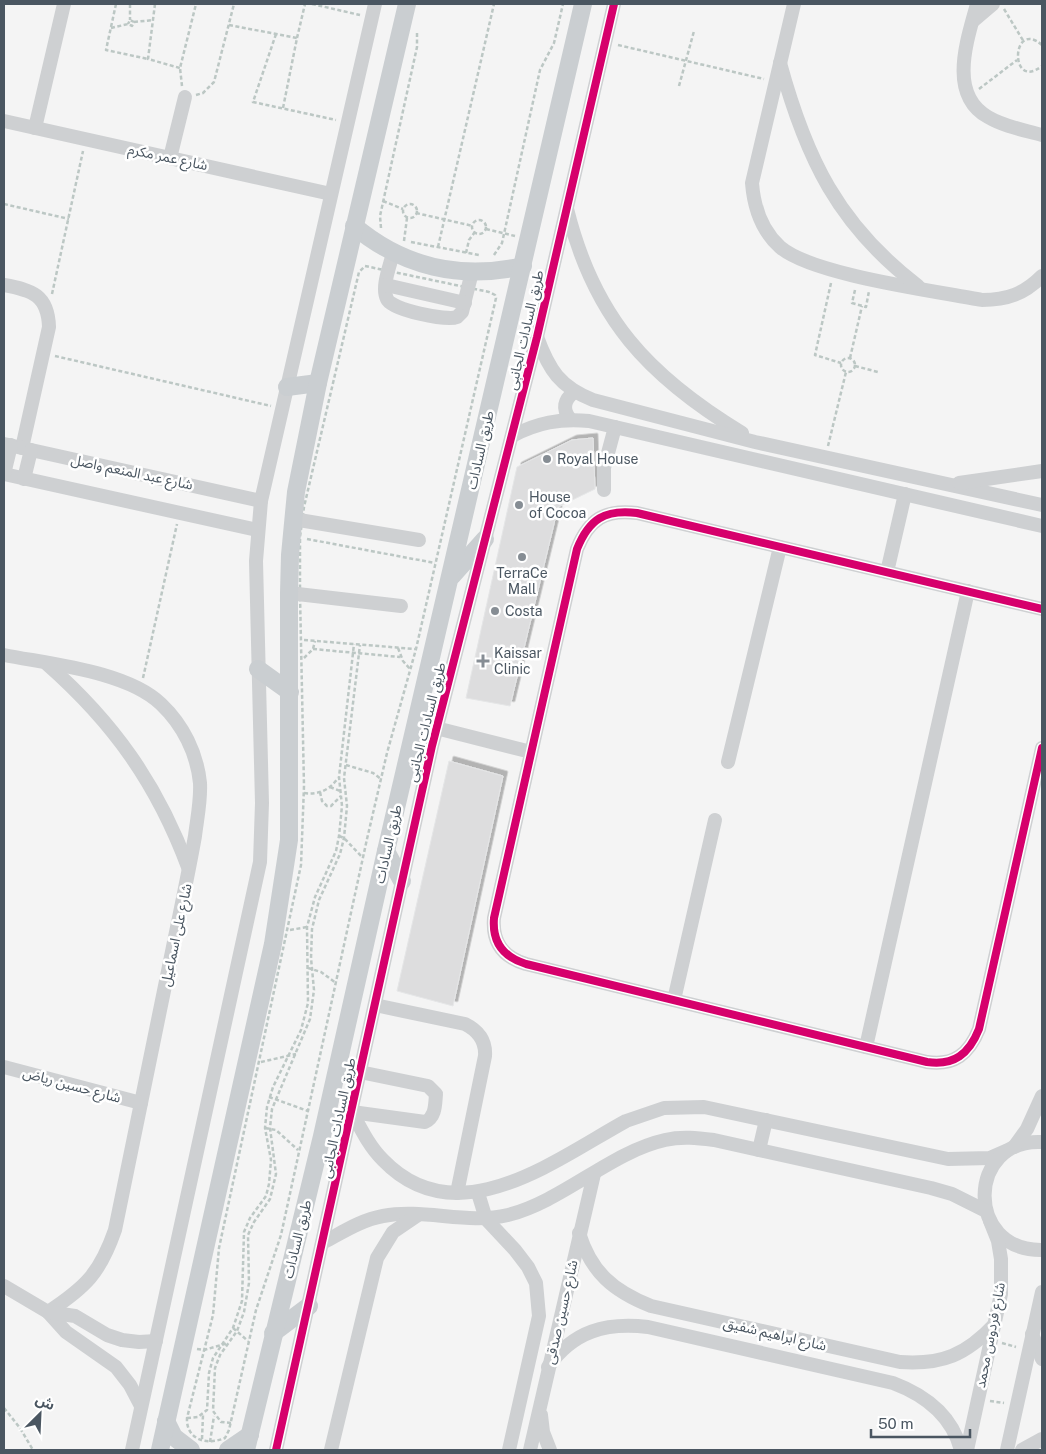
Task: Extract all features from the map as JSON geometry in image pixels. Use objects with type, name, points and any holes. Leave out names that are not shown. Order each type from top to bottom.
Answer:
[{"type":"main road","points":[[160,1450],[273,944],[283,887],[289,840],[290,692],[298,520],[318,383],[407,4]]},
{"type":"main road","name":"طريق السادات","points":[[248,1442],[322,1136],[386,851],[583,4]]},
{"type":"main road","points":[[354,226],[374,242],[398,244],[432,267],[470,280],[523,266]]},
{"type":"main road","points":[[287,387],[318,383]]},
{"type":"main road","points":[[450,578],[485,539]]},
{"type":"main road","points":[[258,669],[290,692]]},
{"type":"main road","points":[[386,851],[402,881]]},
{"type":"main road","points":[[273,1333],[309,1306]]},
{"type":"main road","points":[[166,1421],[174,1437],[196,1445]]},
{"type":"main road","points":[[228,1450],[248,1442]]},
{"type":"street","points":[[35,128],[64,4]]},
{"type":"street","name":"طريق السادات الجانبى","points":[[276,1450],[324,1242],[436,728],[537,337],[614,4]]},
{"type":"street","points":[[794,4],[752,183],[753,201],[758,218],[767,233],[781,248],[798,259],[858,276],[982,300],[1000,300],[1017,295],[1032,286],[1042,276]]},
{"type":"street","points":[[967,4],[972,22]]},
{"type":"street","points":[[977,4],[963,65],[965,84],[970,96],[986,116],[1004,125],[1042,135]]},
{"type":"street","points":[[972,22],[993,4]]},
{"type":"street","points":[[132,1450],[260,862],[262,802],[258,669],[257,530],[261,501],[373,10]]},
{"type":"street","points":[[780,62],[789,95],[809,150],[829,190],[848,219],[871,245],[922,289]]},
{"type":"street","points":[[170,158],[185,97]]},
{"type":"street","name":"شارع عمر مكرم","points":[[4,121],[331,194]]},
{"type":"street","points":[[567,206],[575,239],[587,271],[616,323],[642,357],[664,380],[691,401],[755,442]]},
{"type":"street","points":[[398,244],[386,285],[386,298],[397,308],[453,319],[462,312],[470,280]]},
{"type":"street","points":[[4,285],[34,293],[43,302],[48,314],[49,327],[17,447],[4,474],[257,530]]},
{"type":"street","points":[[386,285],[464,303]]},
{"type":"street","points":[[537,337],[544,358],[557,377],[574,392],[593,400],[755,442],[1042,505]]},
{"type":"street","points":[[570,419],[565,413],[564,405],[567,398],[574,392]]},
{"type":"street","points":[[512,436],[543,423],[570,419],[615,427],[1042,526]]},
{"type":"street","points":[[604,490],[604,468],[615,427]]},
{"type":"street","points":[[17,447],[24,479]]},
{"type":"street","name":"شارع عبد المنعم واصل","points":[[17,447],[261,501]]},
{"type":"street","points":[[859,483],[862,465]]},
{"type":"street","points":[[949,484],[1042,471]]},
{"type":"street","points":[[887,572],[905,494]]},
{"type":"street","points":[[1042,609],[638,513],[622,511],[606,514],[593,522],[583,534],[577,549],[494,918],[493,930],[496,943],[504,953],[514,960],[674,1000],[938,1064],[959,1058],[974,1041],[979,1030],[1042,748]]},
{"type":"street","points":[[298,520],[419,540]]},
{"type":"street","points":[[728,762],[780,547]]},
{"type":"street","points":[[866,1047],[968,591]]},
{"type":"street","points":[[294,594],[401,606]]},
{"type":"street","name":"شارع على اسماعيل","points":[[4,655],[109,676],[141,689],[160,702],[176,720],[188,740],[196,762],[200,785],[199,808],[189,870],[115,1230],[107,1253],[94,1275],[77,1293],[48,1312]]},
{"type":"street","points":[[46,664],[99,714],[122,742],[161,803],[189,870]]},
{"type":"street","points":[[436,728],[531,752]]},
{"type":"street","points":[[674,1000],[715,820]]},
{"type":"street","points":[[375,1005],[466,1024],[473,1028],[483,1041],[485,1056],[457,1193]]},
{"type":"street","name":"شارع حسين رياض","points":[[4,1067],[141,1104]]},
{"type":"street","points":[[352,1112],[425,1122],[434,1113],[436,1094],[428,1086],[360,1072]]},
{"type":"street","name":"شارع فردوس محمد","points":[[967,1450],[995,1324],[1002,1276],[998,1242],[988,1216],[984,1194],[986,1178],[991,1168],[1027,1128],[1042,1096]]},
{"type":"street","points":[[352,1112],[372,1148],[396,1172],[425,1186],[457,1193],[478,1193],[514,1182],[626,1121],[645,1113],[678,1107],[704,1107],[948,1159],[990,1158],[1024,1143],[1042,1142]]},
{"type":"street","points":[[758,1150],[766,1120]]},
{"type":"street","points":[[324,1242],[368,1219],[384,1216],[418,1214],[486,1219],[505,1216],[529,1208],[636,1150],[666,1139],[698,1138],[952,1194],[988,1216],[1003,1238],[1012,1244],[1022,1248],[1042,1250]]},
{"type":"street","name":"شارع حسين صدقى","points":[[530,1450],[578,1232],[594,1174]]},
{"type":"street","points":[[478,1193],[486,1219]]},
{"type":"street","points":[[331,1450],[377,1258],[393,1232],[404,1222],[418,1214]]},
{"type":"street","name":"شارع حسين صدقى","points":[[486,1219],[528,1267],[536,1283],[539,1299],[539,1316],[509,1450]]},
{"type":"street","name":"شارع ابراهيم شفيق","points":[[578,1232],[585,1252],[597,1270],[612,1286],[630,1298],[651,1306],[900,1362],[921,1364],[942,1360],[962,1352],[980,1340],[995,1324]]},
{"type":"street","points":[[4,1286],[48,1312],[66,1332],[116,1367],[130,1385],[142,1406]]},
{"type":"street","points":[[1007,1450],[1042,1292]]},
{"type":"street","points":[[48,1312],[74,1316],[122,1340],[156,1341]]},
{"type":"street","name":"شارع ابراهيم شفيق","points":[[548,1367],[558,1352],[574,1340],[591,1331],[609,1326],[628,1324],[648,1327],[893,1383],[911,1389],[927,1399],[940,1412],[952,1427],[961,1450]]},
{"type":"street","points":[[1032,1334],[1042,1359]]},
{"type":"street","points":[[540,1405],[543,1432],[550,1450]]},
{"type":"street","points":[[1022,1450],[1042,1439]]},
{"type":"path","points":[[116,4],[106,50],[180,68]]},
{"type":"path","points":[[128,24],[130,20],[130,4]]},
{"type":"path","points":[[148,60],[155,4]]},
{"type":"path","points":[[196,4],[180,68],[180,80],[185,97],[203,93],[214,82],[234,4]]},
{"type":"path","points":[[283,108],[305,4]]},
{"type":"path","points":[[312,4],[373,10]]},
{"type":"path","points":[[438,247],[494,4]]},
{"type":"path","points":[[488,257],[497,252],[502,242],[540,70],[554,43],[563,4]]},
{"type":"path","points":[[1000,4],[1024,42]]},
{"type":"path","points":[[130,20],[134,22],[153,20]]},
{"type":"path","points":[[111,28],[128,24],[132,26],[134,22]]},
{"type":"path","points":[[228,25],[297,38]]},
{"type":"path","points":[[384,235],[380,224],[383,201],[417,47],[417,28]]},
{"type":"path","points":[[679,86],[694,31]]},
{"type":"path","points":[[276,34],[253,102],[348,123]]},
{"type":"path","points":[[1042,45],[1035,41],[1024,42],[1018,50],[1017,60],[1028,70],[1042,67]]},
{"type":"path","points":[[605,42],[775,81]]},
{"type":"path","points":[[970,96],[1017,60]]},
{"type":"path","points":[[43,302],[52,295],[56,281],[86,139]]},
{"type":"path","points":[[383,201],[403,209],[407,218],[398,244],[438,247],[481,256]]},
{"type":"path","points":[[4,204],[69,219]]},
{"type":"path","points":[[403,209],[408,204],[412,204],[415,206],[416,213]]},
{"type":"path","points":[[416,213],[473,226]]},
{"type":"path","points":[[407,218],[414,216],[416,213]]},
{"type":"path","points":[[473,226],[478,221],[484,222],[486,226],[481,234],[475,232]]},
{"type":"path","points":[[466,253],[475,232],[473,226]]},
{"type":"path","points":[[365,266],[470,280],[492,292],[496,298],[416,649],[381,779],[363,857],[281,1235],[256,1310],[231,1423],[225,1438],[196,1445],[190,1433],[187,1418],[216,1300],[219,1248],[301,865],[304,793],[300,640],[294,594],[300,538],[298,520],[308,488],[359,272],[365,266]]},
{"type":"path","points":[[834,270],[815,355],[841,363]]},
{"type":"path","points":[[858,276],[852,303],[862,306],[866,306],[872,278]]},
{"type":"path","points":[[862,306],[850,358],[855,366],[878,372]]},
{"type":"path","points":[[43,353],[282,409]]},
{"type":"path","points":[[841,363],[843,360],[850,358]]},
{"type":"path","points":[[841,363],[846,372]]},
{"type":"path","points":[[846,372],[850,372],[855,366]]},
{"type":"path","points":[[826,457],[846,372]]},
{"type":"path","points":[[141,689],[180,513]]},
{"type":"path","points":[[300,538],[435,563]]},
{"type":"path","points":[[300,640],[416,649]]},
{"type":"path","points":[[300,660],[313,649],[315,641]]},
{"type":"path","points":[[187,1418],[198,1417],[207,1410],[210,1366],[220,1345],[233,1328],[243,1291],[244,1232],[250,1218],[266,1196],[270,1184],[271,1160],[265,1128],[270,1097],[290,1055],[305,1016],[309,989],[307,927],[314,897],[336,851],[342,821],[339,777],[354,644]]},
{"type":"path","points":[[210,1442],[214,1413],[215,1368],[220,1355],[237,1331],[248,1293],[248,1235],[254,1222],[270,1199],[274,1186],[276,1160],[270,1128],[274,1099],[296,1054],[310,1019],[314,990],[312,928],[319,900],[340,854],[344,838],[346,822],[344,778],[360,645]]},
{"type":"path","points":[[398,648],[400,657],[410,669]]},
{"type":"path","points":[[313,649],[400,657]]},
{"type":"path","points":[[344,733],[350,734]]},
{"type":"path","points":[[346,765],[373,772],[381,779]]},
{"type":"path","points":[[304,793],[320,792],[330,787],[339,777]]},
{"type":"path","points":[[330,787],[340,791]]},
{"type":"path","points":[[320,792],[322,801],[327,806],[331,806],[340,796]]},
{"type":"path","points":[[339,836],[344,838],[363,857]]},
{"type":"path","points":[[288,930],[312,928]]},
{"type":"path","points":[[308,968],[321,972],[336,983]]},
{"type":"path","points":[[260,1062],[296,1054]]},
{"type":"path","points":[[270,1097],[308,1111]]},
{"type":"path","points":[[265,1128],[281,1133],[299,1150]]},
{"type":"path","points":[[233,1328],[248,1341]]},
{"type":"path","points":[[991,1341],[1029,1350]]},
{"type":"path","points":[[183,1346],[204,1350],[229,1343]]},
{"type":"path","points":[[978,1398],[1017,1405]]},
{"type":"path","points":[[4,1408],[20,1428],[33,1450]]},
{"type":"path","points":[[207,1410],[214,1413],[221,1422],[231,1423]]},
{"type":"path","points":[[196,1445],[202,1414]]},
{"type":"building","name":"TerraCe Mall","points":[[593,438],[595,489],[558,507],[510,706],[466,698],[517,467],[572,440]]},
{"type":"building","points":[[449,761],[503,776],[453,1006],[397,991]]},
{"type":"cycle path","points":[[276,1450],[432,746],[537,337],[614,4]]},
{"type":"cycle path","points":[[1042,609],[637,513],[616,513],[600,518],[587,530],[577,549],[494,918],[497,941],[505,953],[526,964],[927,1062],[937,1063],[953,1060],[965,1051],[979,1029],[1042,748]]},
{"type":"place","name":"Royal House","points":[[547,459]]},
{"type":"place","name":"House of Cocoa","points":[[519,505]]},
{"type":"place","name":"TerraCe Mall","points":[[522,557]]},
{"type":"place","name":"Costa","points":[[495,611]]},
{"type":"place","name":"Kaissar Clinic","points":[[483,661]]}]
